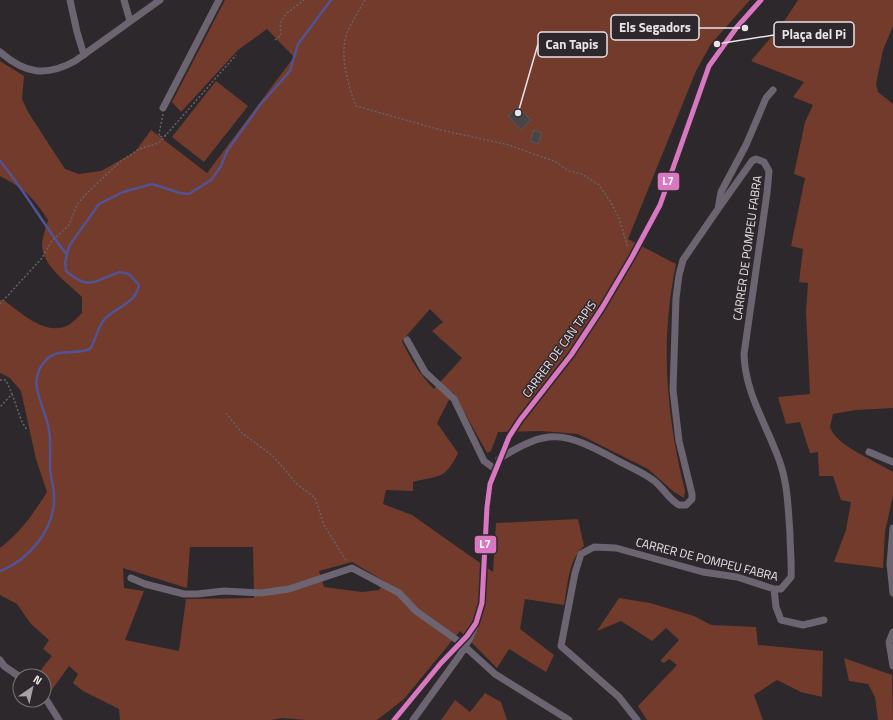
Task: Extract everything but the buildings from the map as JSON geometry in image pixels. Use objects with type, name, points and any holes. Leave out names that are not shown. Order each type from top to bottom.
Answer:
[{"type":"street","points":[[70,0],[84,55]]},
{"type":"street","points":[[124,0],[130,22]]},
{"type":"street","points":[[0,52],[19,65],[42,72],[61,68],[84,55],[160,0]]},
{"type":"street","points":[[163,108],[219,0]]},
{"type":"street","name":"CARRER DE CAN TAPIS","points":[[412,720],[463,645],[476,623],[482,603],[487,507],[490,484],[499,459],[520,420],[571,355],[602,308],[632,257],[660,205],[709,66],[737,28],[761,0]]},
{"type":"street","points":[[499,459],[515,449],[538,438],[558,436],[568,438],[591,447],[648,477],[679,505],[686,505],[689,502],[692,494],[679,442],[673,390],[676,298],[679,275],[684,260],[718,209],[721,192],[746,145],[762,106],[772,90]]},
{"type":"street","name":"CARRER DE POMPEU FABRA","points":[[637,720],[619,697],[561,646],[575,573],[581,554],[594,547],[616,548],[703,572],[737,577],[774,589],[781,589],[791,577],[789,507],[784,477],[778,457],[756,407],[746,379],[744,365],[744,354],[767,193],[769,170],[764,162],[756,160],[752,161],[718,209]]},
{"type":"street","points":[[407,340],[425,372],[454,399],[484,461],[495,469]]},
{"type":"street","points":[[869,452],[893,462]]},
{"type":"street","points":[[893,528],[890,558],[893,593]]},
{"type":"street","points":[[131,578],[145,584],[184,594],[224,591],[261,593],[289,589],[352,568],[399,594],[416,611],[463,645],[504,680],[569,720]]},
{"type":"street","points":[[774,589],[776,607],[782,620],[803,625],[824,620]]},
{"type":"street","points":[[893,632],[889,642],[893,666]]},
{"type":"street","points":[[396,718],[441,663],[463,645]]},
{"type":"street","points":[[0,660],[4,666],[12,672]]},
{"type":"street","points":[[52,708],[59,720]]},
{"type":"street","points":[[396,718],[407,716],[412,720]]},
{"type":"path","points":[[275,40],[281,36],[280,22],[286,14],[304,0]]},
{"type":"path","points":[[366,0],[352,22],[346,40],[346,68],[350,89],[356,106],[441,130],[509,144],[556,162],[569,171],[582,174],[599,185],[610,201],[619,218],[632,257]]},
{"type":"path","points":[[0,304],[42,258],[51,242],[62,234],[69,225],[77,205],[86,194],[120,161],[139,149],[159,143],[168,135],[236,55]]},
{"type":"path","points":[[163,108],[163,118],[159,134],[160,137],[168,135]]},
{"type":"path","points":[[0,380],[6,380],[22,422],[27,430]]},
{"type":"path","points":[[0,407],[12,394]]},
{"type":"path","points":[[226,414],[242,433],[273,456],[297,484],[315,498],[324,525],[352,568]]},
{"type":"shaded area","points":[[225,0],[750,0],[711,44],[696,71],[628,239],[676,264],[668,321],[667,378],[673,434],[685,491],[684,498],[674,492],[648,469],[578,434],[541,431],[498,432],[491,451],[487,453],[453,392],[437,423],[458,453],[449,468],[441,475],[436,477],[413,482],[413,491],[386,490],[383,504],[412,515],[493,572],[496,523],[578,519],[584,546],[575,558],[572,566],[564,605],[525,599],[520,629],[554,655],[546,672],[509,649],[497,668],[460,631],[404,699],[377,720],[306,720],[282,718],[271,720],[120,720],[119,709],[83,691],[73,683],[78,674],[69,666],[52,690],[52,668],[42,668],[52,656],[43,649],[49,640],[31,624],[17,604],[0,595],[0,548],[14,536],[26,522],[47,492],[36,459],[21,391],[10,378],[0,373],[0,300],[5,301],[36,323],[53,328],[62,328],[70,324],[82,313],[82,297],[57,274],[43,253],[43,236],[48,220],[43,212],[28,194],[0,176],[0,61],[24,76],[22,99],[28,112],[65,169],[79,174],[101,171],[135,152],[151,130],[207,173],[294,57],[267,29],[238,50],[181,112],[172,102]],"holes":[[[430,309],[443,322],[432,331],[462,358],[434,389],[424,378],[402,341]],[[190,547],[253,547],[254,598],[186,599],[179,651],[125,640],[144,591],[124,588],[123,568],[187,588]],[[352,562],[384,581],[379,590],[362,592],[324,587],[319,571]]]},
{"type":"shaded area","points":[[798,0],[893,0],[893,26],[883,50],[876,84],[878,92],[893,104],[893,408],[856,410],[833,414],[830,427],[833,434],[848,447],[893,472],[893,495],[885,532],[883,568],[834,562],[846,530],[851,502],[841,500],[833,476],[819,476],[818,452],[810,453],[800,422],[786,424],[778,397],[810,394],[806,312],[808,283],[799,282],[803,249],[791,246],[805,178],[794,174],[805,122],[813,105],[793,97],[804,82],[751,61],[783,23]]},
{"type":"shaded area","points":[[216,81],[248,106],[204,162],[172,137]]},
{"type":"shaded area","points":[[619,598],[650,603],[694,616],[711,625],[756,627],[758,645],[823,651],[822,697],[801,692],[777,680],[754,695],[763,720],[647,720],[638,706],[677,665],[669,659],[664,663],[660,661],[679,640],[666,628],[652,641],[621,621],[597,631]]},
{"type":"shaded area","points":[[844,658],[892,675],[893,720],[878,720],[875,697],[868,684],[849,681]]},
{"type":"shaded area","points":[[485,693],[501,702],[507,720],[441,720],[455,700],[470,712]]},
{"type":"waterway","points":[[0,571],[21,559],[38,542],[45,532],[53,509],[54,493],[50,469],[50,435],[36,384],[40,367],[47,359],[56,354],[79,352],[90,349],[104,320],[134,297],[139,285],[129,274],[120,272],[98,281],[87,283],[81,281],[66,271],[65,263],[69,246],[99,204],[123,192],[152,184],[180,193],[189,194],[211,180],[221,166],[227,151],[260,105],[290,71],[298,44],[331,0]]},
{"type":"waterway","points":[[0,161],[18,184],[67,255]]},
{"type":"transit line","name":"L7","points":[[394,720],[441,663],[467,636],[476,623],[482,603],[487,507],[490,484],[509,437],[520,420],[571,355],[602,308],[632,257],[660,205],[709,66],[737,27],[761,0]]},
{"type":"place","name":"Els Segadors","points":[[745,28]]},
{"type":"place","name":"Plaça del Pi","points":[[717,44]]},
{"type":"place","name":"Can Tapis","points":[[518,113]]}]
